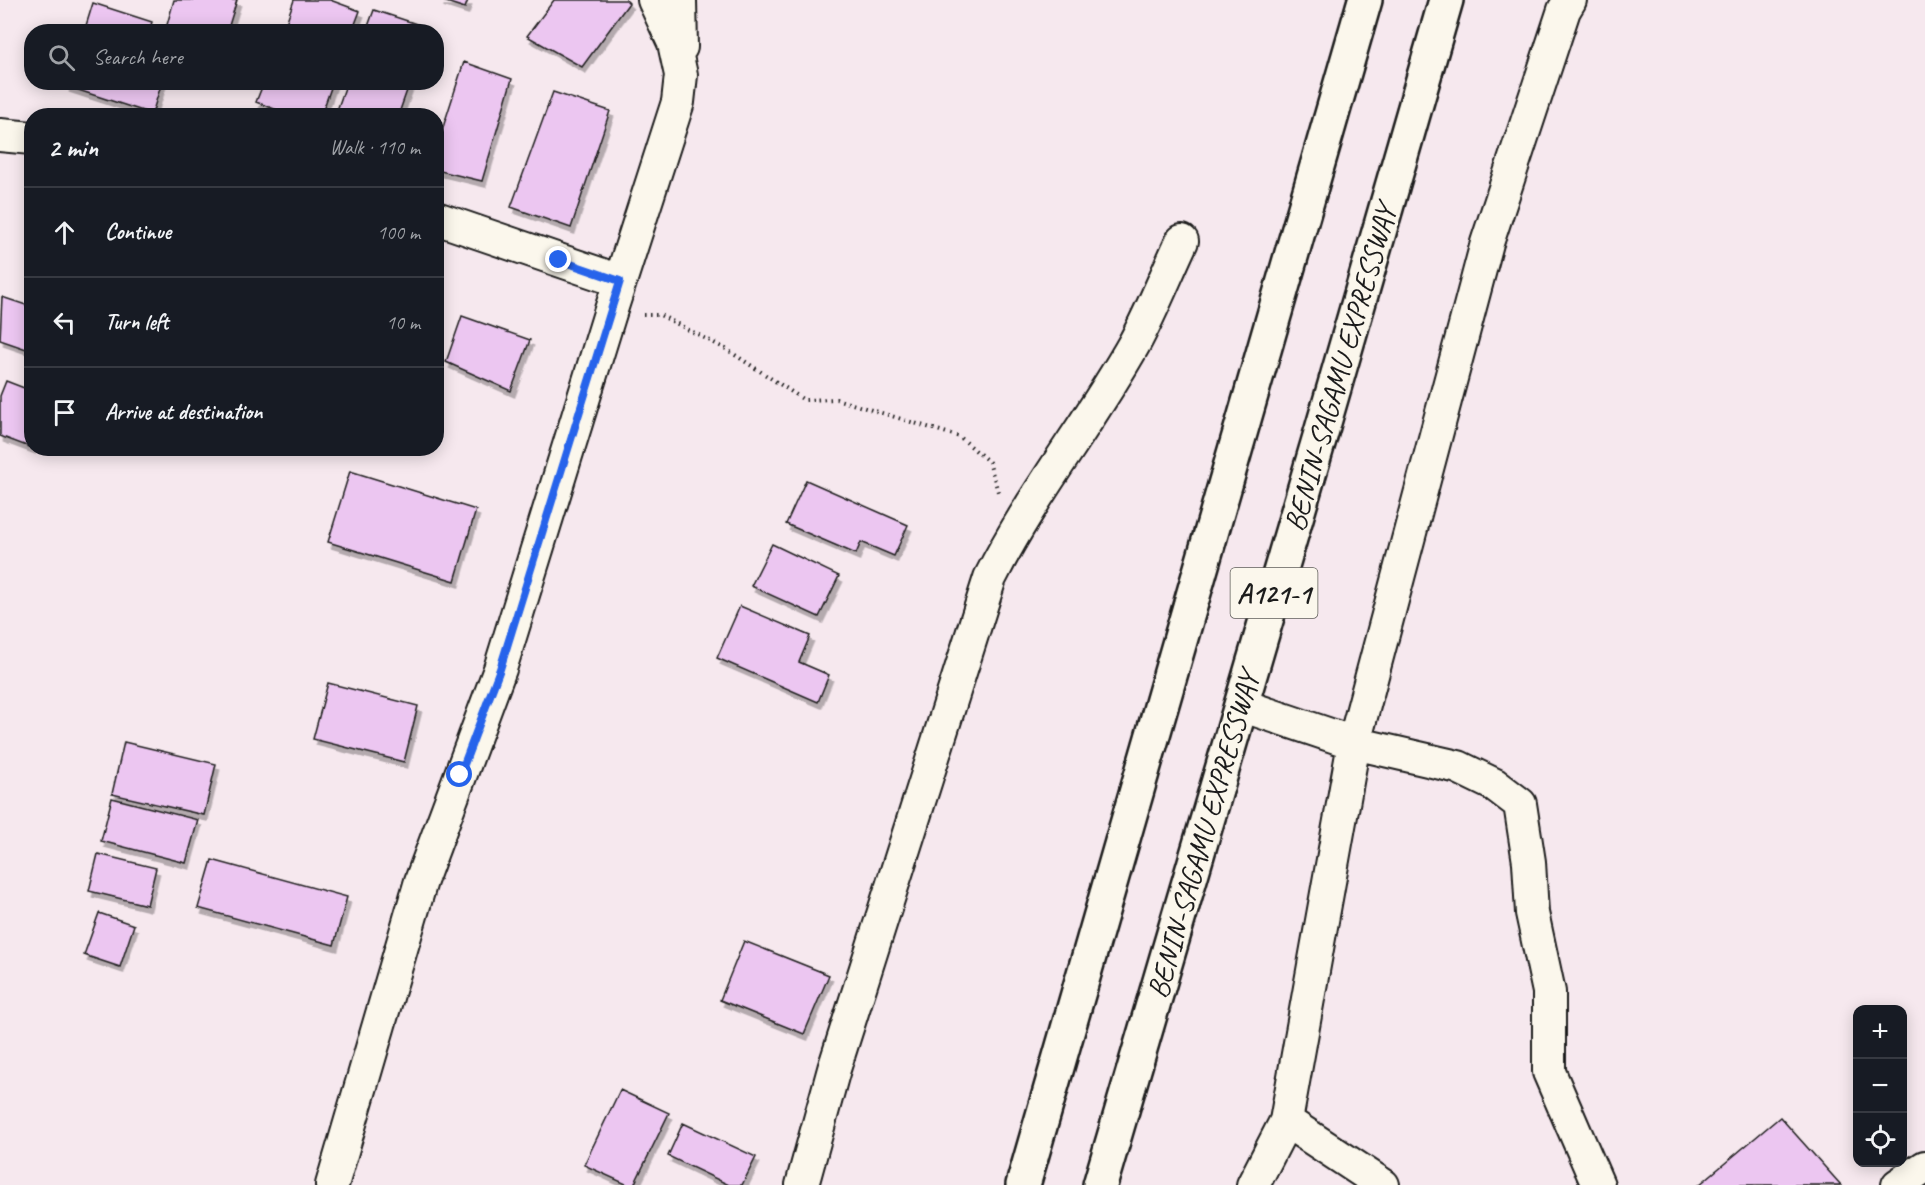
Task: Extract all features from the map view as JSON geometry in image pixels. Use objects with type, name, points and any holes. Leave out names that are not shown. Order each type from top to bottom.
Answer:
[{"type":"highway","name":"A121-1","points":[[1023,1185],[1365,0]]},
{"type":"highway","name":"BENIN-SAGAMU EXPRESSWAY","points":[[1100,1185],[1446,0]]},
{"type":"street","points":[[654,0],[674,43],[681,75]]},
{"type":"street","points":[[332,1185],[421,881],[500,669],[609,313],[678,102],[681,75],[680,0]]},
{"type":"street","points":[[1253,1185],[1286,1121],[1354,743],[1487,243],[1564,10],[1570,0]]},
{"type":"street","points":[[0,135],[24,137]]},
{"type":"street","points":[[444,221],[620,281]]},
{"type":"street","points":[[802,1185],[834,1069],[990,578],[1011,536],[1071,447],[1134,343],[1182,241]]},
{"type":"street","points":[[1242,705],[1354,743],[1458,767],[1495,785],[1520,804],[1529,862],[1532,913],[1549,992],[1549,1072],[1598,1185]]},
{"type":"street","points":[[1286,1121],[1383,1185]]},
{"type":"street","points":[[1898,1185],[1925,1167]]},
{"type":"path","points":[[609,313],[660,315],[726,349],[804,400],[836,399],[960,437],[989,462],[1011,536]]},
{"type":"building","points":[[174,0],[237,0],[230,24],[167,24]]},
{"type":"building","points":[[294,0],[330,0],[360,11],[355,24],[286,24]]},
{"type":"building","points":[[440,0],[468,0],[465,8]]},
{"type":"building","points":[[554,0],[626,0],[629,3],[582,67],[527,36]]},
{"type":"building","points":[[93,3],[152,22],[151,24],[86,24]]},
{"type":"building","points":[[374,10],[417,24],[369,24]]},
{"type":"building","points":[[464,62],[512,79],[482,181],[444,172],[444,124]]},
{"type":"building","points":[[78,90],[160,90],[154,108],[134,108]]},
{"type":"building","points":[[261,90],[330,90],[324,108],[272,108],[256,102]]},
{"type":"building","points":[[344,90],[407,90],[401,108],[338,108]]},
{"type":"building","points":[[553,92],[610,111],[571,228],[511,207]]},
{"type":"building","points":[[2,297],[24,304],[24,348],[0,340]]},
{"type":"building","points":[[462,316],[530,340],[511,391],[446,362]]},
{"type":"building","points":[[6,381],[24,388],[24,445],[0,436],[0,396]]},
{"type":"building","points":[[350,471],[476,510],[455,581],[328,542]]},
{"type":"building","points":[[806,480],[908,525],[894,556],[861,542],[856,554],[786,524]]},
{"type":"building","points":[[772,544],[839,576],[819,617],[751,586]]},
{"type":"building","points":[[740,606],[810,636],[799,662],[829,675],[818,702],[717,658]]},
{"type":"building","points":[[328,683],[418,706],[404,762],[313,739]]},
{"type":"building","points":[[124,742],[216,764],[204,815],[112,794]]},
{"type":"building","points":[[112,798],[198,820],[186,863],[101,841]]},
{"type":"building","points":[[98,854],[156,868],[147,905],[89,891]]},
{"type":"building","points":[[212,860],[347,897],[334,945],[198,908]]},
{"type":"building","points":[[99,913],[134,925],[120,967],[84,955]]},
{"type":"building","points":[[744,941],[829,975],[804,1034],[720,1000]]},
{"type":"building","points":[[620,1090],[669,1113],[634,1185],[628,1185],[584,1165]]},
{"type":"building","points":[[1780,1117],[1841,1185],[1699,1185]]},
{"type":"building","points":[[683,1123],[756,1157],[742,1185],[729,1185],[668,1156]]},
{"type":"route","points":[[460,775],[500,669],[620,281],[559,260]]}]
